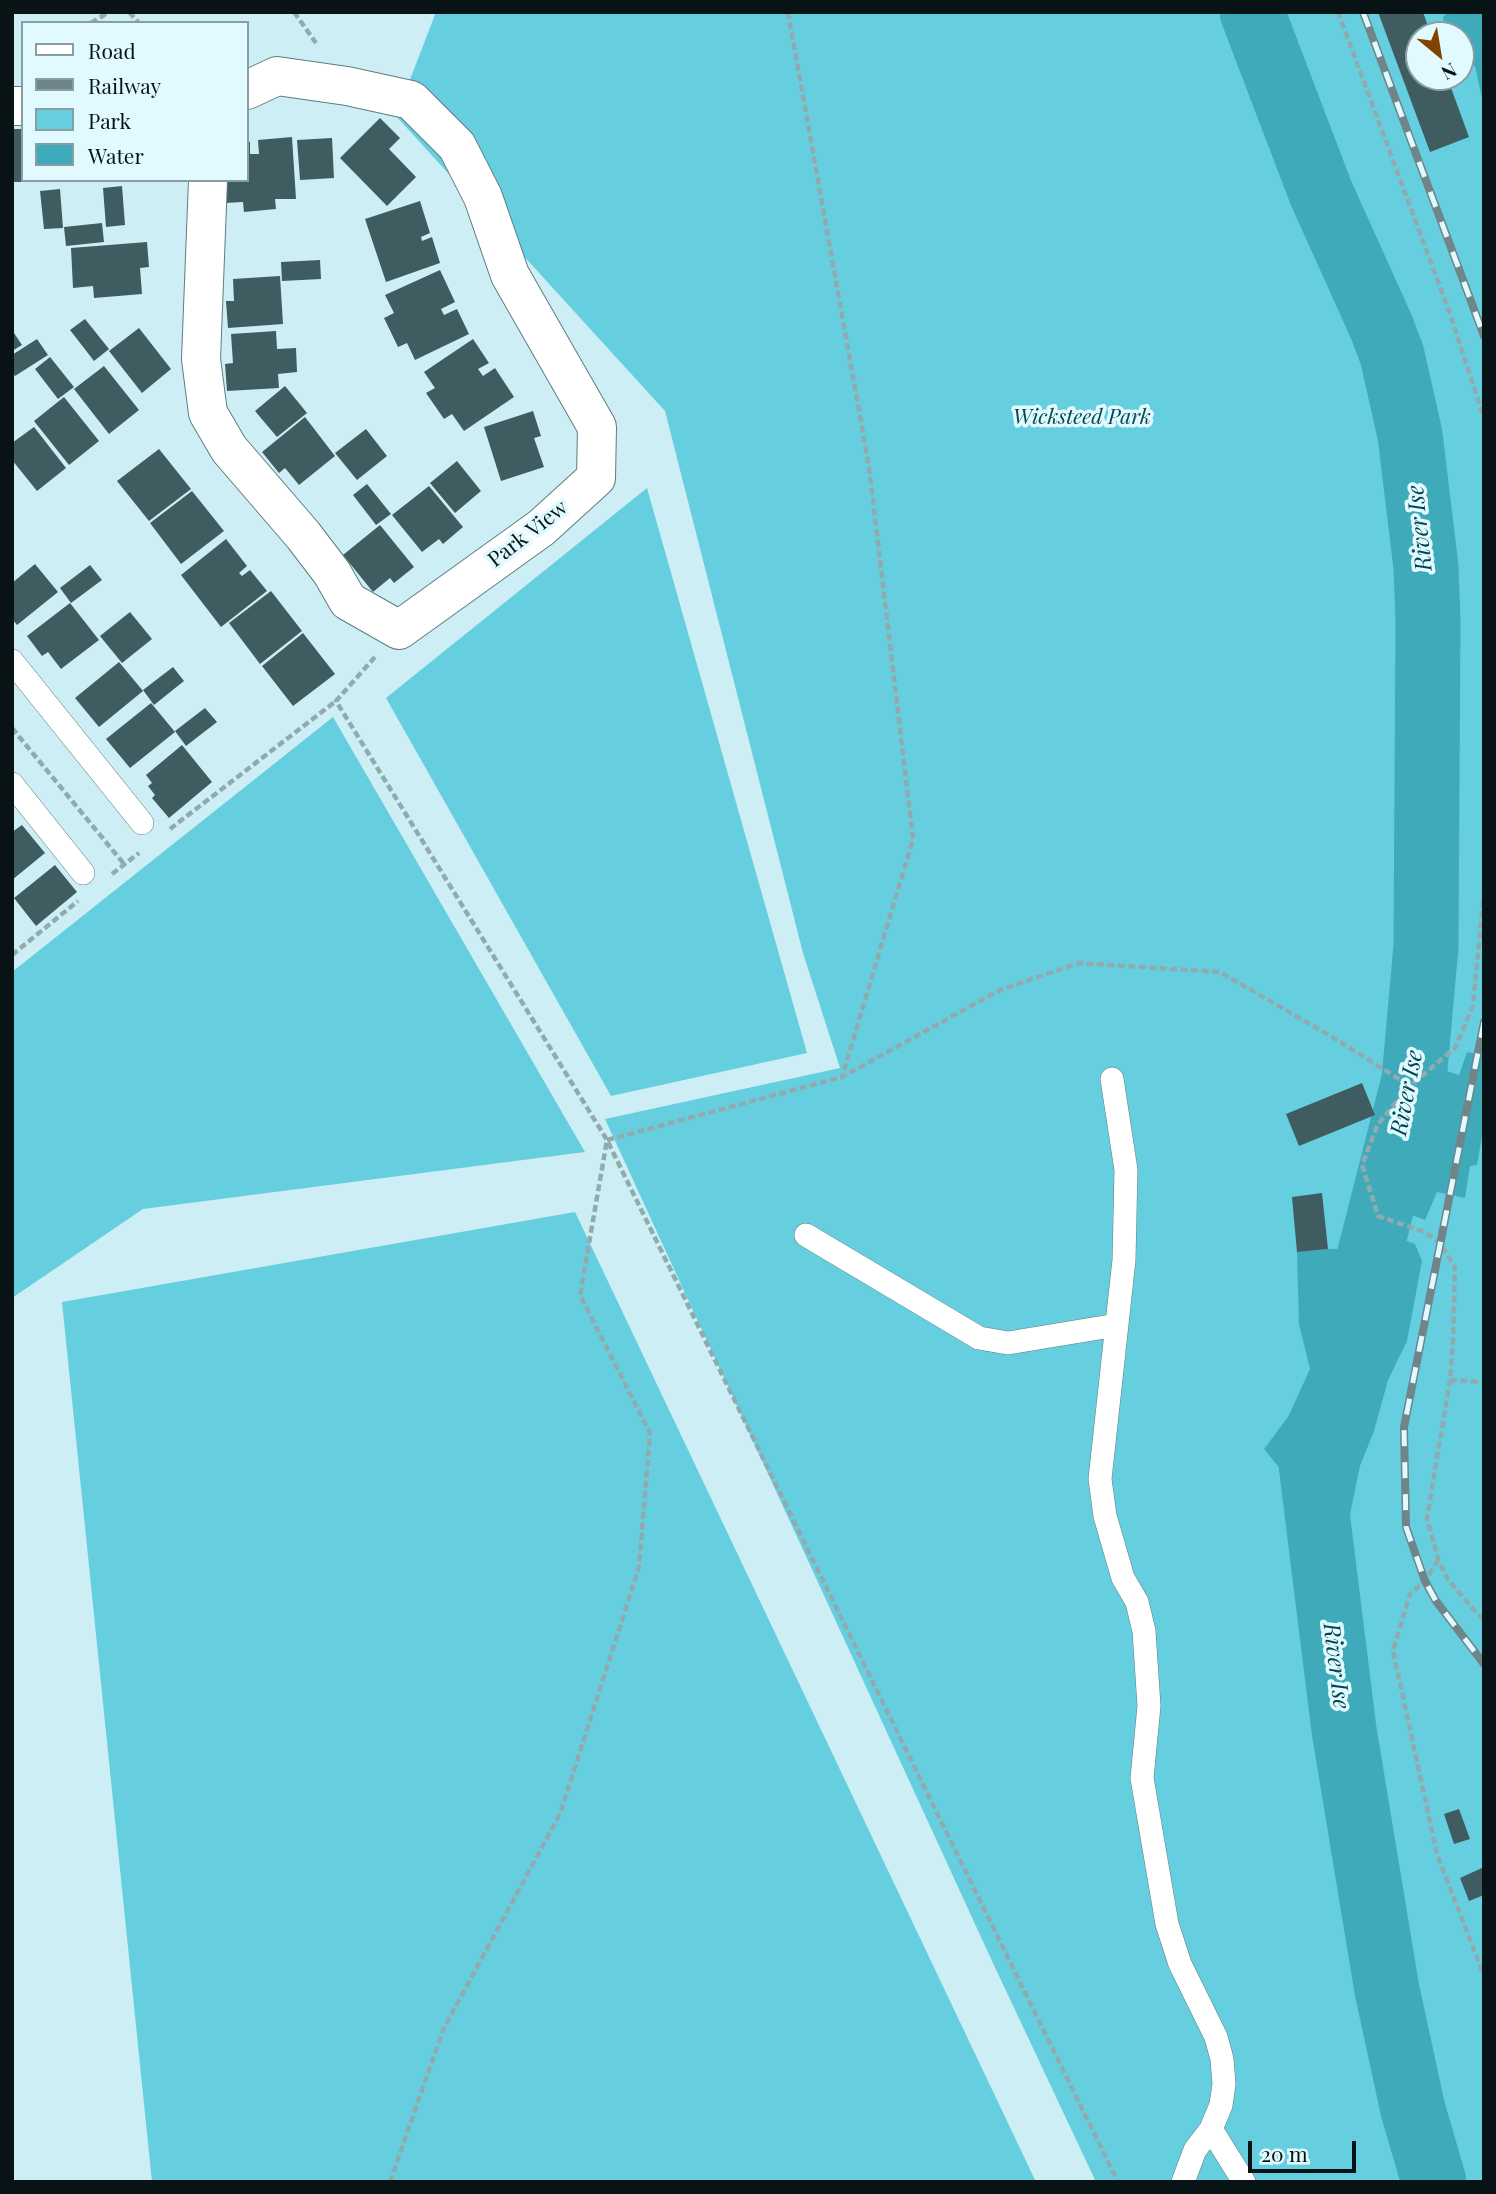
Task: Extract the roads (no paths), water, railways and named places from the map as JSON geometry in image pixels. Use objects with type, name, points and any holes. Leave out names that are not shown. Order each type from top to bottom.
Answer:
[{"type":"street","name":"Park View","points":[[208,182],[201,359],[208,413],[229,449],[303,535],[332,573],[348,600],[399,630],[541,528],[596,478],[597,428],[510,275],[483,197],[457,146],[411,100],[347,86],[277,76],[248,90]]},
{"type":"lane","points":[[12,661],[142,823]]},
{"type":"lane","points":[[12,784],[83,873]]},
{"type":"lane","points":[[1112,1079],[1126,1170],[1124,1260],[1100,1479],[1105,1516],[1124,1578],[1137,1602],[1144,1631],[1149,1706],[1142,1778],[1167,1924],[1180,1964],[1216,2037],[1222,2059],[1224,2084],[1222,2105],[1211,2129],[1195,2150],[1183,2182]]},
{"type":"lane","points":[[806,1235],[979,1338],[1008,1343],[1117,1325]]},
{"type":"lane","points":[[1211,2129],[1244,2182]]},
{"type":"water","points":[[1448,12],[1484,12],[1484,108],[1475,66],[1475,21],[1443,21],[1443,17]]},
{"type":"water","points":[[1467,1052],[1484,1055],[1484,1125],[1477,1165],[1470,1166],[1465,1198],[1437,1192],[1425,1220],[1387,1206],[1385,1176],[1396,1131],[1414,1119],[1427,1085],[1444,1070],[1459,1075]]},
{"type":"water","points":[[1383,1232],[1415,1244],[1422,1261],[1407,1341],[1388,1380],[1374,1431],[1360,1466],[1347,1529],[1314,1537],[1298,1491],[1264,1449],[1288,1417],[1310,1369],[1299,1324],[1297,1252],[1379,1249]]},
{"type":"waterway","name":"River Ise","points":[[1252,12],[1321,193],[1392,355],[1410,435],[1426,567],[1426,946],[1414,1080],[1369,1257],[1346,1334]]},
{"type":"waterway","name":"River Ise","points":[[1312,1448],[1310,1456],[1344,1730],[1387,1990],[1413,2110],[1434,2182]]},
{"type":"railway","points":[[1363,12],[1484,336]]},
{"type":"railway","points":[[1484,1022],[1404,1427],[1406,1527],[1425,1581],[1436,1601],[1484,1664]]},
{"type":"park label","name":"Wicksteed Park","points":[[1082,417]]}]
